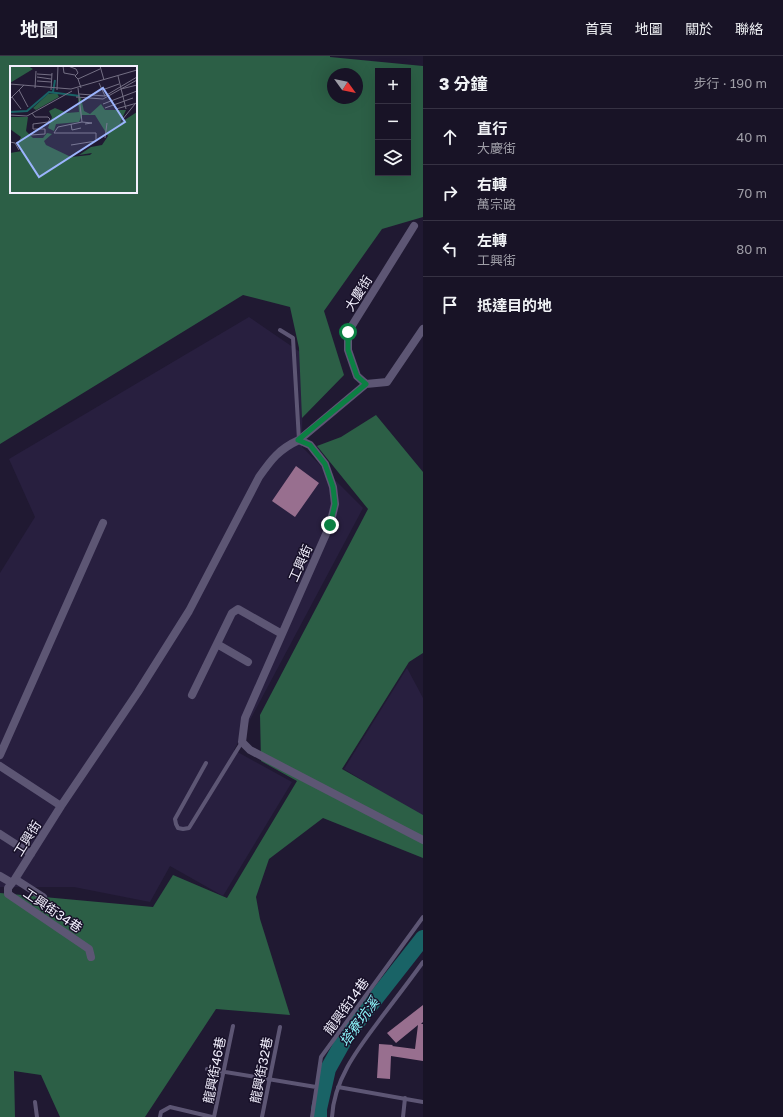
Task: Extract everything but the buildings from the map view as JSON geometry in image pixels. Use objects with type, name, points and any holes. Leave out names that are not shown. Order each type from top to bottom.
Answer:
[{"type":"street","name":"大慶街","points":[[366,384],[357,376],[348,350],[348,332],[414,226]]},
{"type":"street","points":[[298,440],[366,384],[387,382],[423,329]]},
{"type":"street","name":"工興街","points":[[14,881],[61,806],[138,692],[189,611],[263,471],[271,460],[287,445],[298,440],[310,445],[325,464],[333,487],[335,504],[330,525],[245,718],[242,742]]},
{"type":"street","points":[[0,755],[103,523]]},
{"type":"street","points":[[192,695],[232,613],[238,609],[282,634]]},
{"type":"street","points":[[217,644],[248,662]]},
{"type":"street","points":[[242,742],[250,750],[423,840]]},
{"type":"street","points":[[0,766],[61,806]]},
{"type":"street","points":[[0,834],[31,854]]},
{"type":"street","points":[[0,876],[14,881],[43,896]]},
{"type":"street","name":"工興街34巷","points":[[14,881],[8,888],[8,894],[89,949],[91,957]]},
{"type":"lane","points":[[280,330],[293,338],[298,440]]},
{"type":"lane","points":[[206,763],[176,819],[178,828],[189,828],[242,742]]},
{"type":"lane","name":"龍興街14巷","points":[[312,1117],[321,1057],[423,917]]},
{"type":"lane","points":[[332,1117],[332,1108],[338,1087],[348,1065],[374,1027],[423,962]]},
{"type":"lane","name":"龍興街46巷","points":[[213,1117],[233,1026]]},
{"type":"lane","name":"龍興街32巷","points":[[262,1117],[280,1026]]},
{"type":"lane","points":[[207,1069],[316,1087]]},
{"type":"lane","points":[[338,1087],[423,1102]]},
{"type":"lane","points":[[403,1117],[405,1098]]},
{"type":"lane","points":[[35,1102],[37,1117]]},
{"type":"lane","points":[[160,1117],[161,1112],[170,1107],[213,1117]]},
{"type":"shaded area","points":[[249,317],[303,354],[302,447],[363,508],[234,750],[292,782],[223,896],[170,866],[150,902],[74,887],[0,887],[0,573],[35,517],[9,459]]},
{"type":"shaded area","points":[[407,668],[423,698],[423,817],[344,769]]},
{"type":"green space","points":[[0,56],[330,56],[423,66],[423,217],[382,229],[324,311],[344,375],[302,418],[299,348],[290,307],[243,295],[0,444]]},
{"type":"green space","points":[[376,415],[423,472],[423,653],[409,662],[342,769],[423,815],[423,858],[323,818],[269,859],[256,897],[260,919],[290,1015],[216,1009],[145,1117],[60,1117],[41,1075],[14,1071],[15,1117],[0,1117],[0,893],[153,907],[173,875],[227,898],[297,781],[261,761],[260,715],[368,509],[317,446],[341,437]]},
{"type":"waterway","name":"塔寮坑溪","points":[[319,1117],[319,1109],[328,1069],[347,1035],[423,938]]},
{"type":"route","points":[[330,525],[335,504],[333,487],[325,464],[310,445],[298,440],[366,384],[357,376],[348,350],[348,332]]}]
